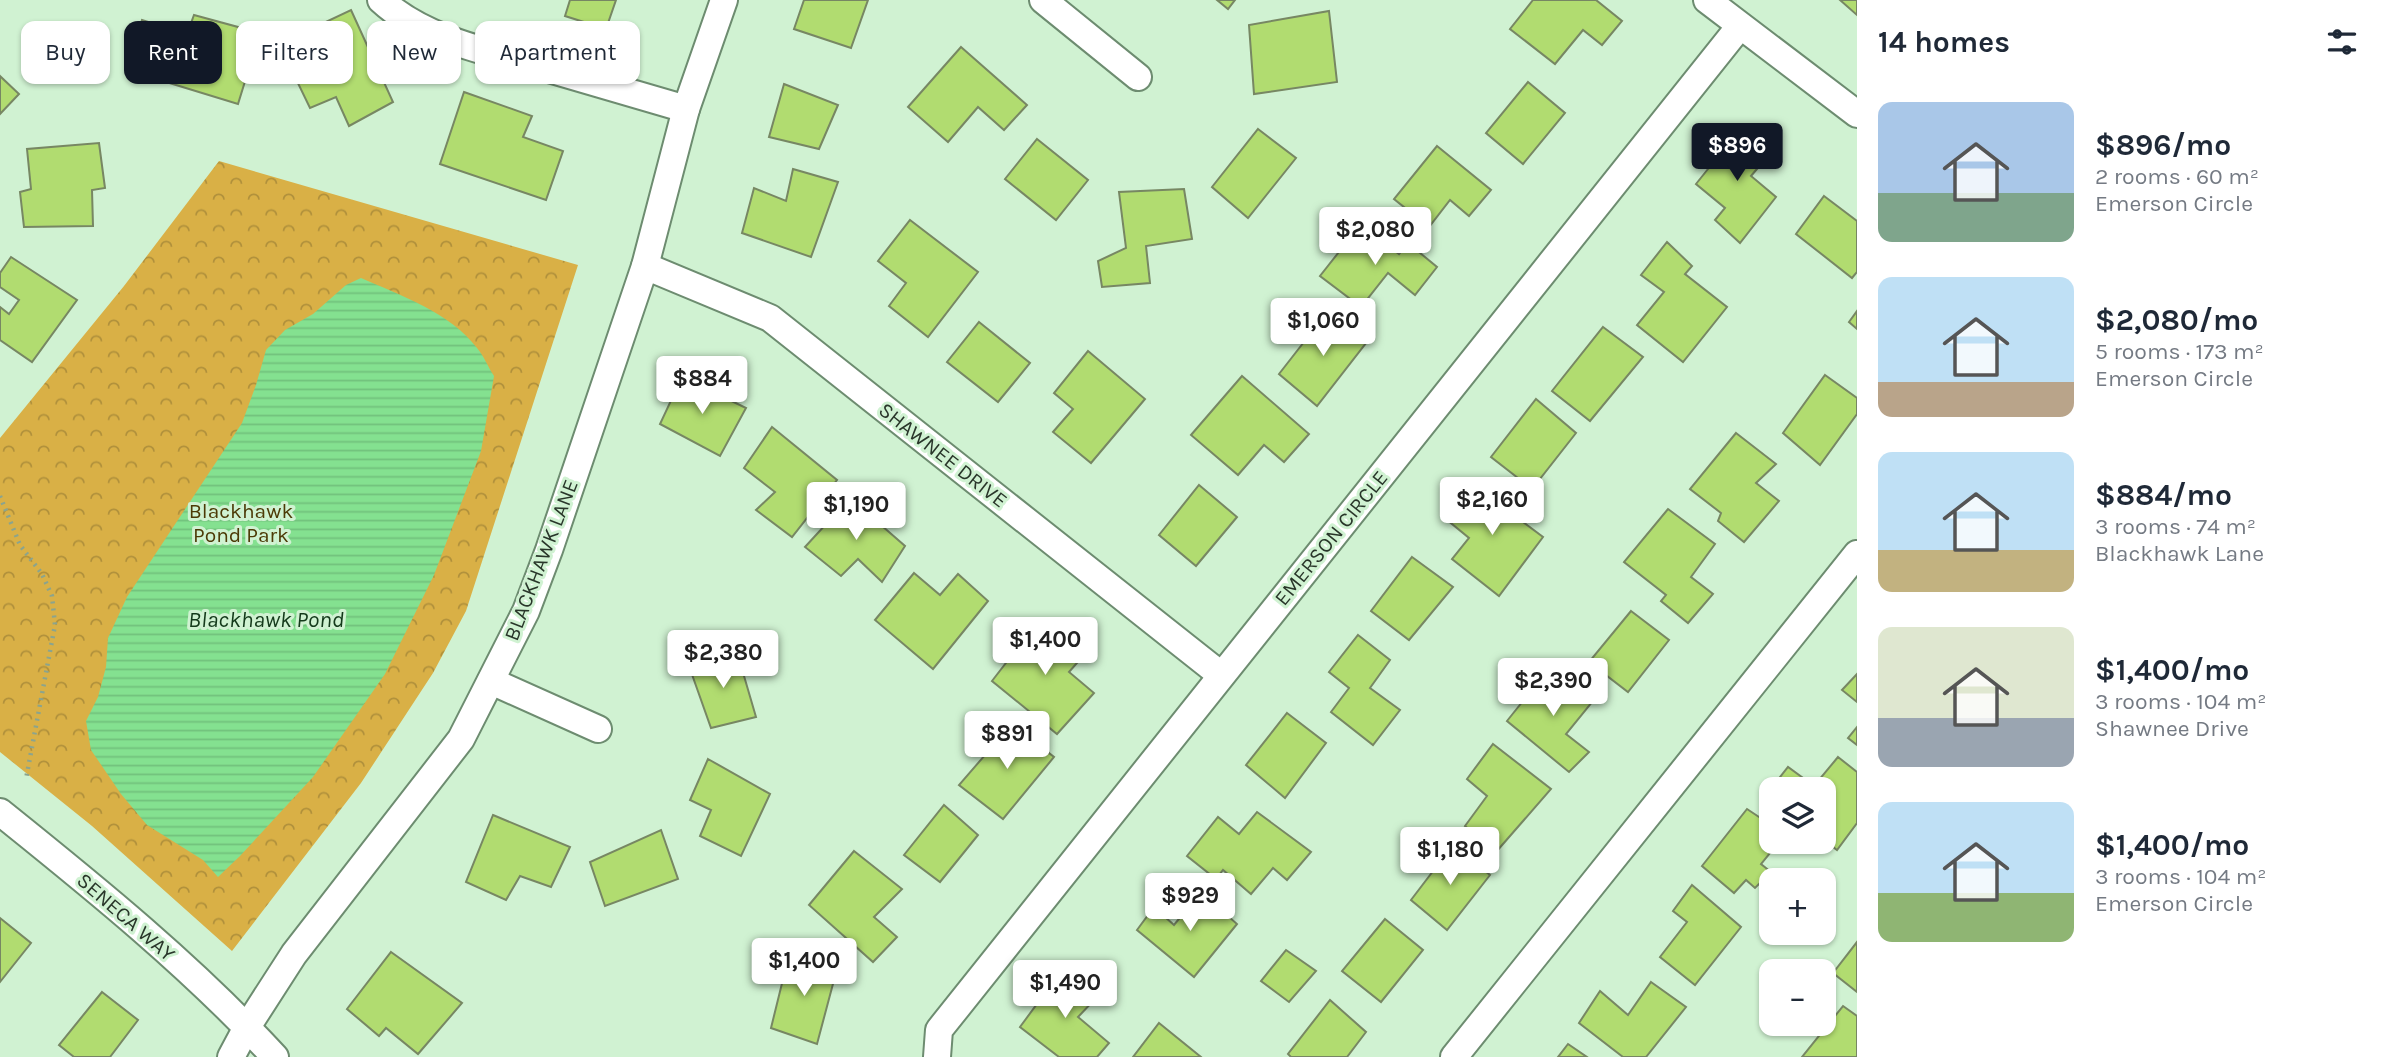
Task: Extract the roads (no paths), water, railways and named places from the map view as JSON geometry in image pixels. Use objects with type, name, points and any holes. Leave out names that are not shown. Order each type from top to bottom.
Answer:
[{"type":"street","points":[[381,0],[391,10],[435,34],[686,109]]},
{"type":"street","name":"BLACKHAWK LANE","points":[[231,1057],[294,954],[461,739],[526,611],[645,266],[686,109],[723,0]]},
{"type":"street","points":[[1043,0],[1138,77]]},
{"type":"street","points":[[1707,0],[1857,114]]},
{"type":"street","name":"EMERSON CIRCLE","points":[[937,1057],[939,1030],[1740,26]]},
{"type":"street","name":"SHAWNEE DRIVE","points":[[645,266],[770,318],[1222,675]]},
{"type":"street","points":[[1454,1057],[1857,554]]},
{"type":"street","points":[[491,681],[598,729]]},
{"type":"street","name":"SENECA WAY","points":[[0,812],[123,912],[247,1027],[275,1057]]},
{"type":"water","name":"Blackhawk Pond","points":[[361,278],[439,315],[466,336],[479,351],[494,376],[481,451],[434,575],[385,674],[313,777],[218,877],[203,860],[147,825],[121,794],[91,750],[86,721],[98,697],[106,667],[108,638],[127,597],[242,423],[266,350],[285,330],[313,314],[346,285]]},
{"type":"park label","name":"Blackhawk Pond Park","points":[[241,523]]}]
